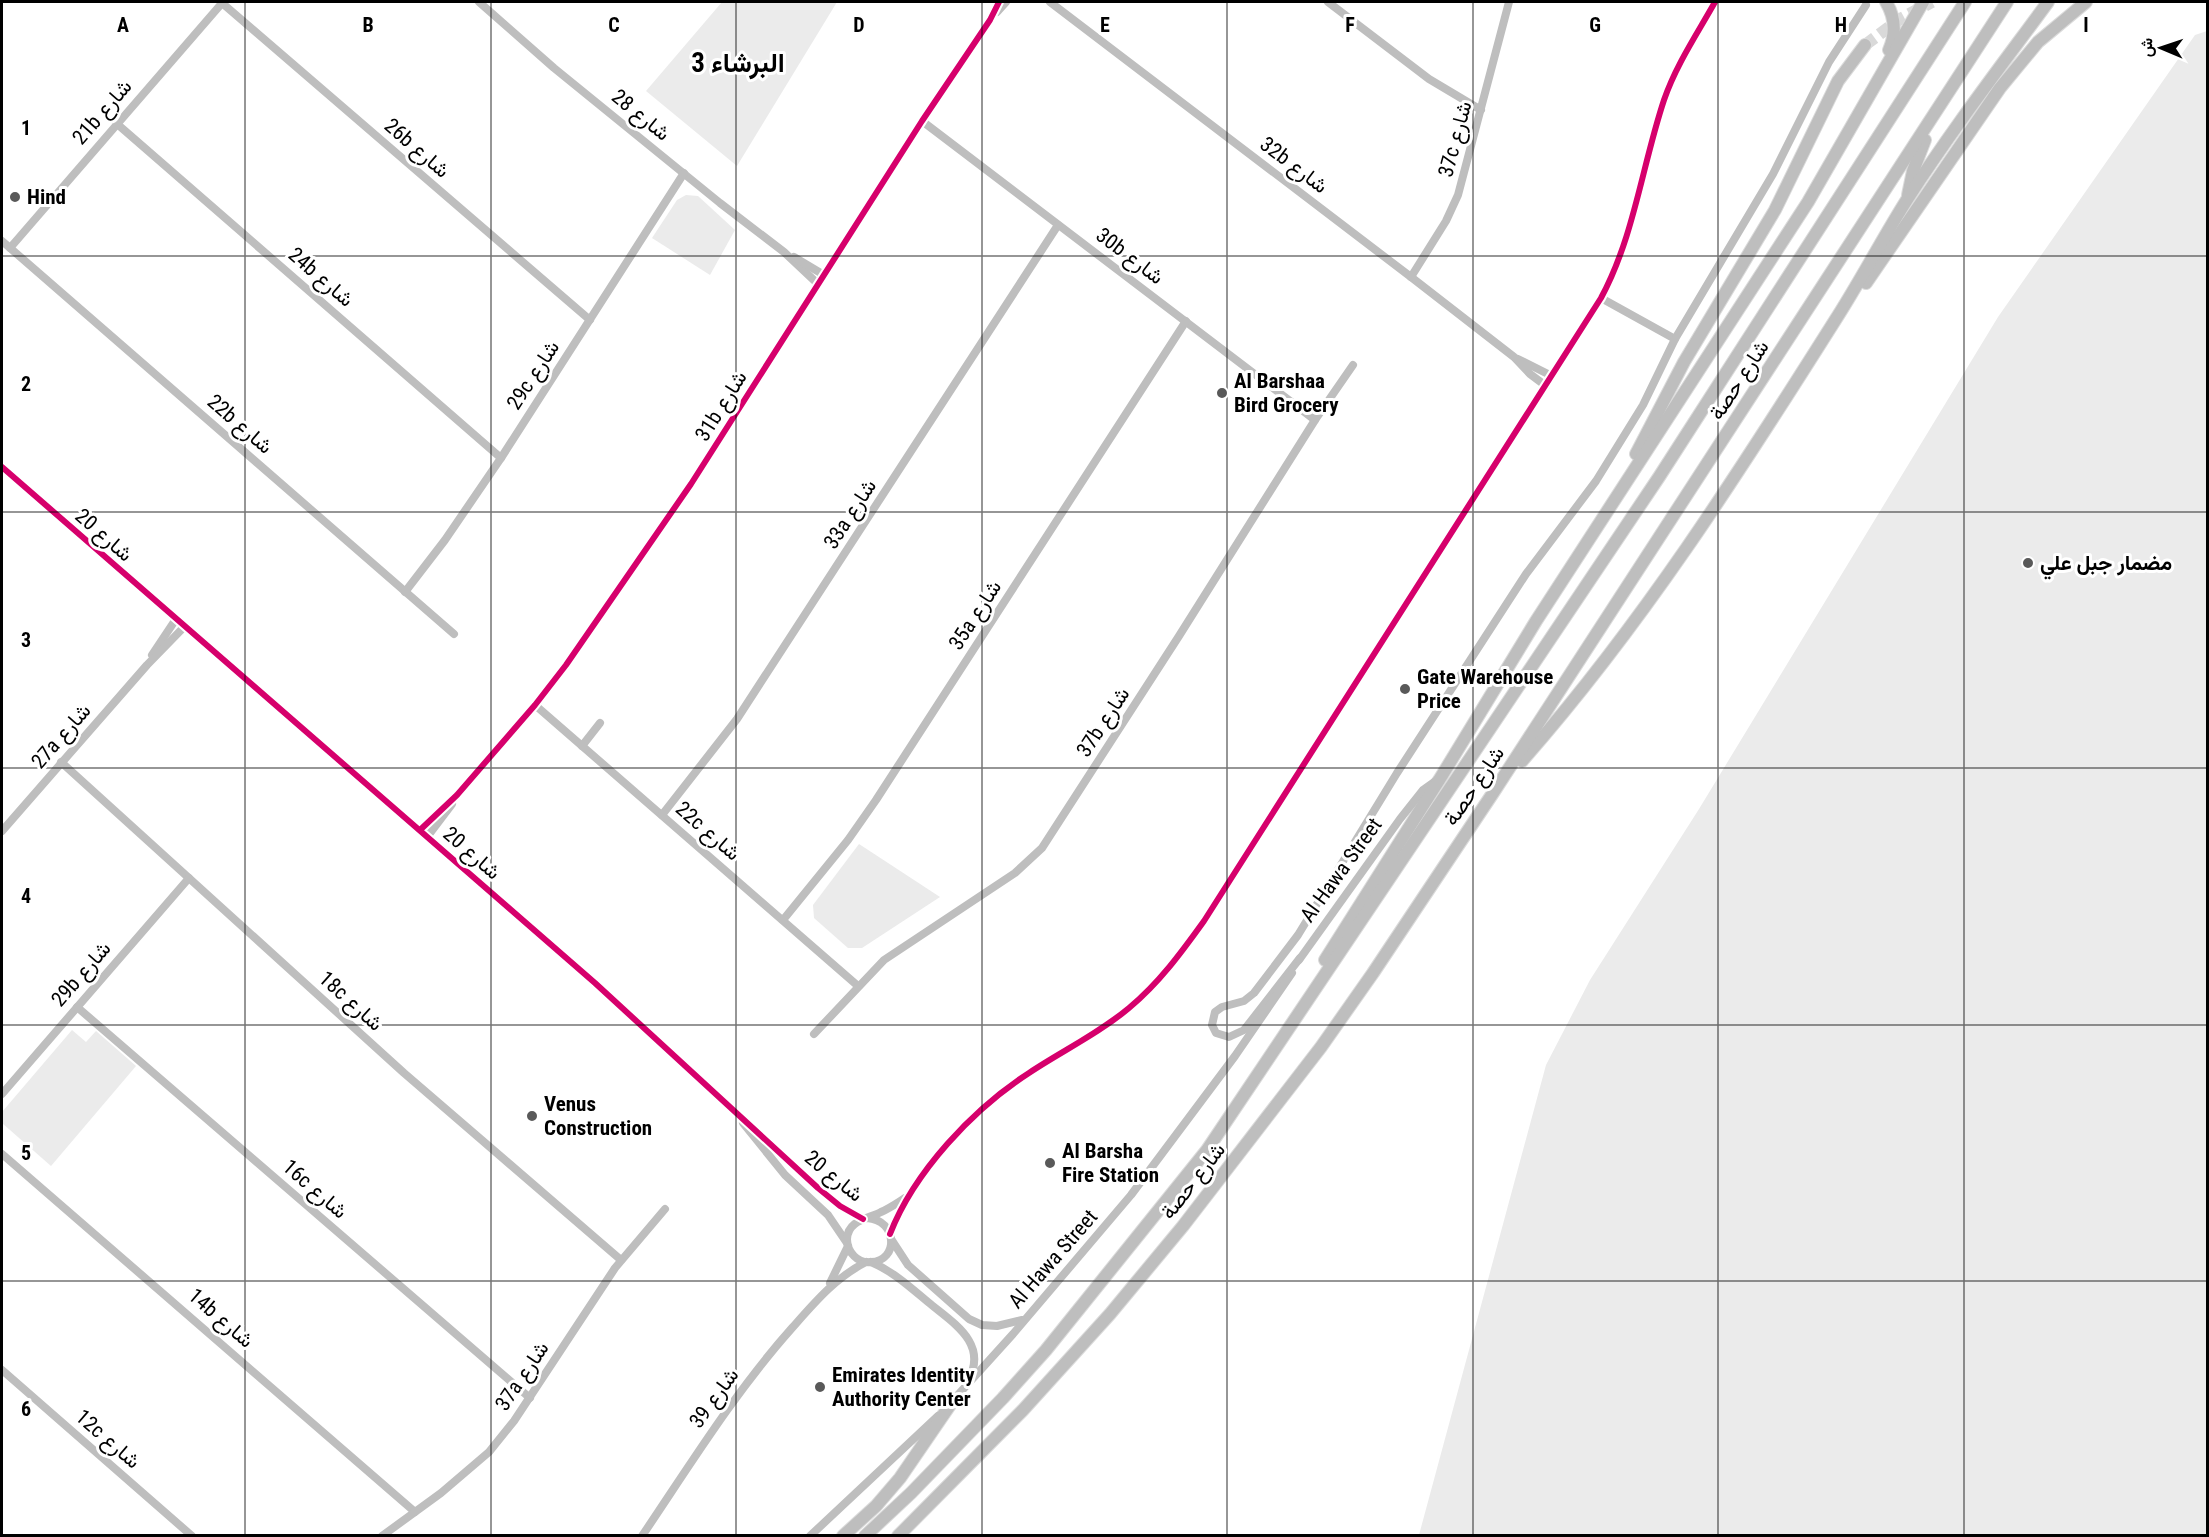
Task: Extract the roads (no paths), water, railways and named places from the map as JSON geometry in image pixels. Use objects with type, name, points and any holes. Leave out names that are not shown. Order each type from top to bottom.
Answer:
[{"type":"main road","points":[[1875,85],[1894,35],[1892,19],[1886,2]]},
{"type":"main road","points":[[1620,489],[1831,163],[1923,2]]},
{"type":"main road","name":"شارع حصة","points":[[865,1536],[957,1446],[1046,1350],[1207,1150],[1659,477],[1965,2]]},
{"type":"main road","name":"شارع حصة","points":[[898,1536],[1030,1402],[1110,1314],[1183,1226],[1287,1092],[1340,1019],[1493,793],[2007,2]]},
{"type":"main road","points":[[1908,199],[1915,165],[1929,133],[2012,2]]},
{"type":"main road","points":[[1493,793],[1563,712],[1630,627],[1696,534],[1835,321],[1908,199],[1946,142],[2048,2]]},
{"type":"main road","points":[[1835,321],[1864,286],[2000,88],[2038,42],[2086,2]]},
{"type":"main road","points":[[1620,489],[1670,386],[1780,200],[1838,81],[1865,45]]},
{"type":"main road","name":"شارع حصة","points":[[1287,1030],[1314,978],[1382,867],[1441,777],[1620,489]]},
{"type":"main road","points":[[843,1536],[876,1506],[900,1478],[950,1405]]},
{"type":"street","name":"21b شارع","points":[[10,248],[223,2]]},
{"type":"street","name":"26b شارع","points":[[223,2],[590,320]]},
{"type":"street","name":"شارع 28","points":[[479,2],[549,63],[784,252],[818,284]]},
{"type":"street","name":"31b شارع","points":[[427,837],[457,795],[535,705],[566,665],[671,514],[922,121],[990,20],[999,2]]},
{"type":"street","name":"31b شارع","points":[[990,20],[1006,2]]},
{"type":"street","name":"32b شارع","points":[[1050,2],[1411,277],[1514,357],[1530,374],[1546,386]]},
{"type":"street","points":[[1328,2],[1429,79],[1482,110]]},
{"type":"street","name":"37c شارع","points":[[1411,277],[1452,208],[1462,182],[1509,2]]},
{"type":"street","points":[[869,1262],[884,1257],[889,1249],[900,1209],[954,1138],[993,1099],[1115,1019],[1141,998],[1174,962],[1217,900],[1601,298],[1623,248],[1669,87],[1681,60],[1715,2]]},
{"type":"street","points":[[1300,958],[1244,1030],[1229,1037],[1216,1033],[1212,1025],[1215,1012],[1222,1007],[1244,1001],[1254,993],[1298,935],[1397,773],[1532,566],[1574,513],[1613,456],[1643,405],[1675,339],[1773,174],[1828,62],[1866,5]]},
{"type":"street","name":"30b شارع","points":[[922,121],[1315,420]]},
{"type":"street","name":"24b شارع","points":[[116,123],[501,458]]},
{"type":"street","name":"29c شارع","points":[[405,592],[445,540],[501,458],[684,173]]},
{"type":"street","name":"33a شارع","points":[[662,815],[724,738],[750,700],[1058,225]]},
{"type":"street","name":"22b شارع","points":[[2,241],[454,634]]},
{"type":"street","name":"شارع 28","points":[[784,252],[824,275]]},
{"type":"street","points":[[1601,298],[1675,339]]},
{"type":"street","name":"35a شارع","points":[[783,920],[848,840],[876,800],[1186,321]]},
{"type":"street","name":"32b شارع","points":[[1514,357],[1552,376]]},
{"type":"street","name":"37b شارع","points":[[814,1034],[858,986],[898,948],[1015,873],[1041,848],[1174,645],[1315,420],[1353,365]]},
{"type":"street","name":"شارع 20","points":[[2,467],[595,982],[732,1111],[766,1138],[830,1198],[865,1219]]},
{"type":"street","name":"27a شارع","points":[[147,665],[176,619]]},
{"type":"street","name":"27a شارع","points":[[2,831],[147,665],[185,626]]},
{"type":"street","name":"22c شارع","points":[[535,705],[858,986]]},
{"type":"street","points":[[582,746],[600,723]]},
{"type":"street","name":"18c شارع","points":[[61,762],[404,1073],[621,1260]]},
{"type":"street","name":"Al Hawa Street","points":[[810,1536],[950,1405],[1131,1195],[1288,981],[1300,958],[1411,804],[1423,790],[1441,777]]},
{"type":"street","name":"31b شارع","points":[[420,830],[457,795]]},
{"type":"street","name":"29b شارع","points":[[2,1094],[189,878]]},
{"type":"street","name":"16c شارع","points":[[77,1007],[530,1398]]},
{"type":"street","name":"شارع 20","points":[[732,1111],[785,1175],[828,1215],[848,1245]]},
{"type":"street","name":"14b شارع","points":[[2,1154],[415,1512]]},
{"type":"street","points":[[909,1195],[852,1227],[848,1235],[848,1245],[854,1257],[898,1276],[950,1317],[962,1330],[970,1342],[974,1360],[973,1371],[959,1395]]},
{"type":"street","name":"37a شارع","points":[[382,1536],[458,1480],[489,1452],[530,1398],[621,1260],[665,1209]]},
{"type":"street","points":[[865,1219],[879,1221],[888,1228],[908,1265],[969,1319],[997,1326],[1024,1320]]},
{"type":"street","name":"شارع 39","points":[[826,1290],[848,1245]]},
{"type":"street","name":"شارع 39","points":[[642,1536],[733,1400],[780,1341],[826,1290],[845,1274],[869,1262]]},
{"type":"street","name":"12c شارع","points":[[2,1370],[192,1536]]},
{"type":"tunnel","points":[[1865,45],[1900,19],[1932,2]]},
{"type":"place","name":"Hind","points":[[15,197]]},
{"type":"place","name":"Al Barshaa Bird Grocery","points":[[1222,393]]},
{"type":"place","name":"مضمار جبل علي","points":[[2028,563]]},
{"type":"place","name":"Gate Warehouse Price","points":[[1405,689]]},
{"type":"place","name":"Venus Construction","points":[[532,1116]]},
{"type":"place","name":"Al Barsha Fire Station","points":[[1050,1163]]},
{"type":"place","name":"Emirates Identity Authority Center","points":[[820,1387]]},
{"type":"district","name":"البرشاء 3","points":[[738,63]]}]
